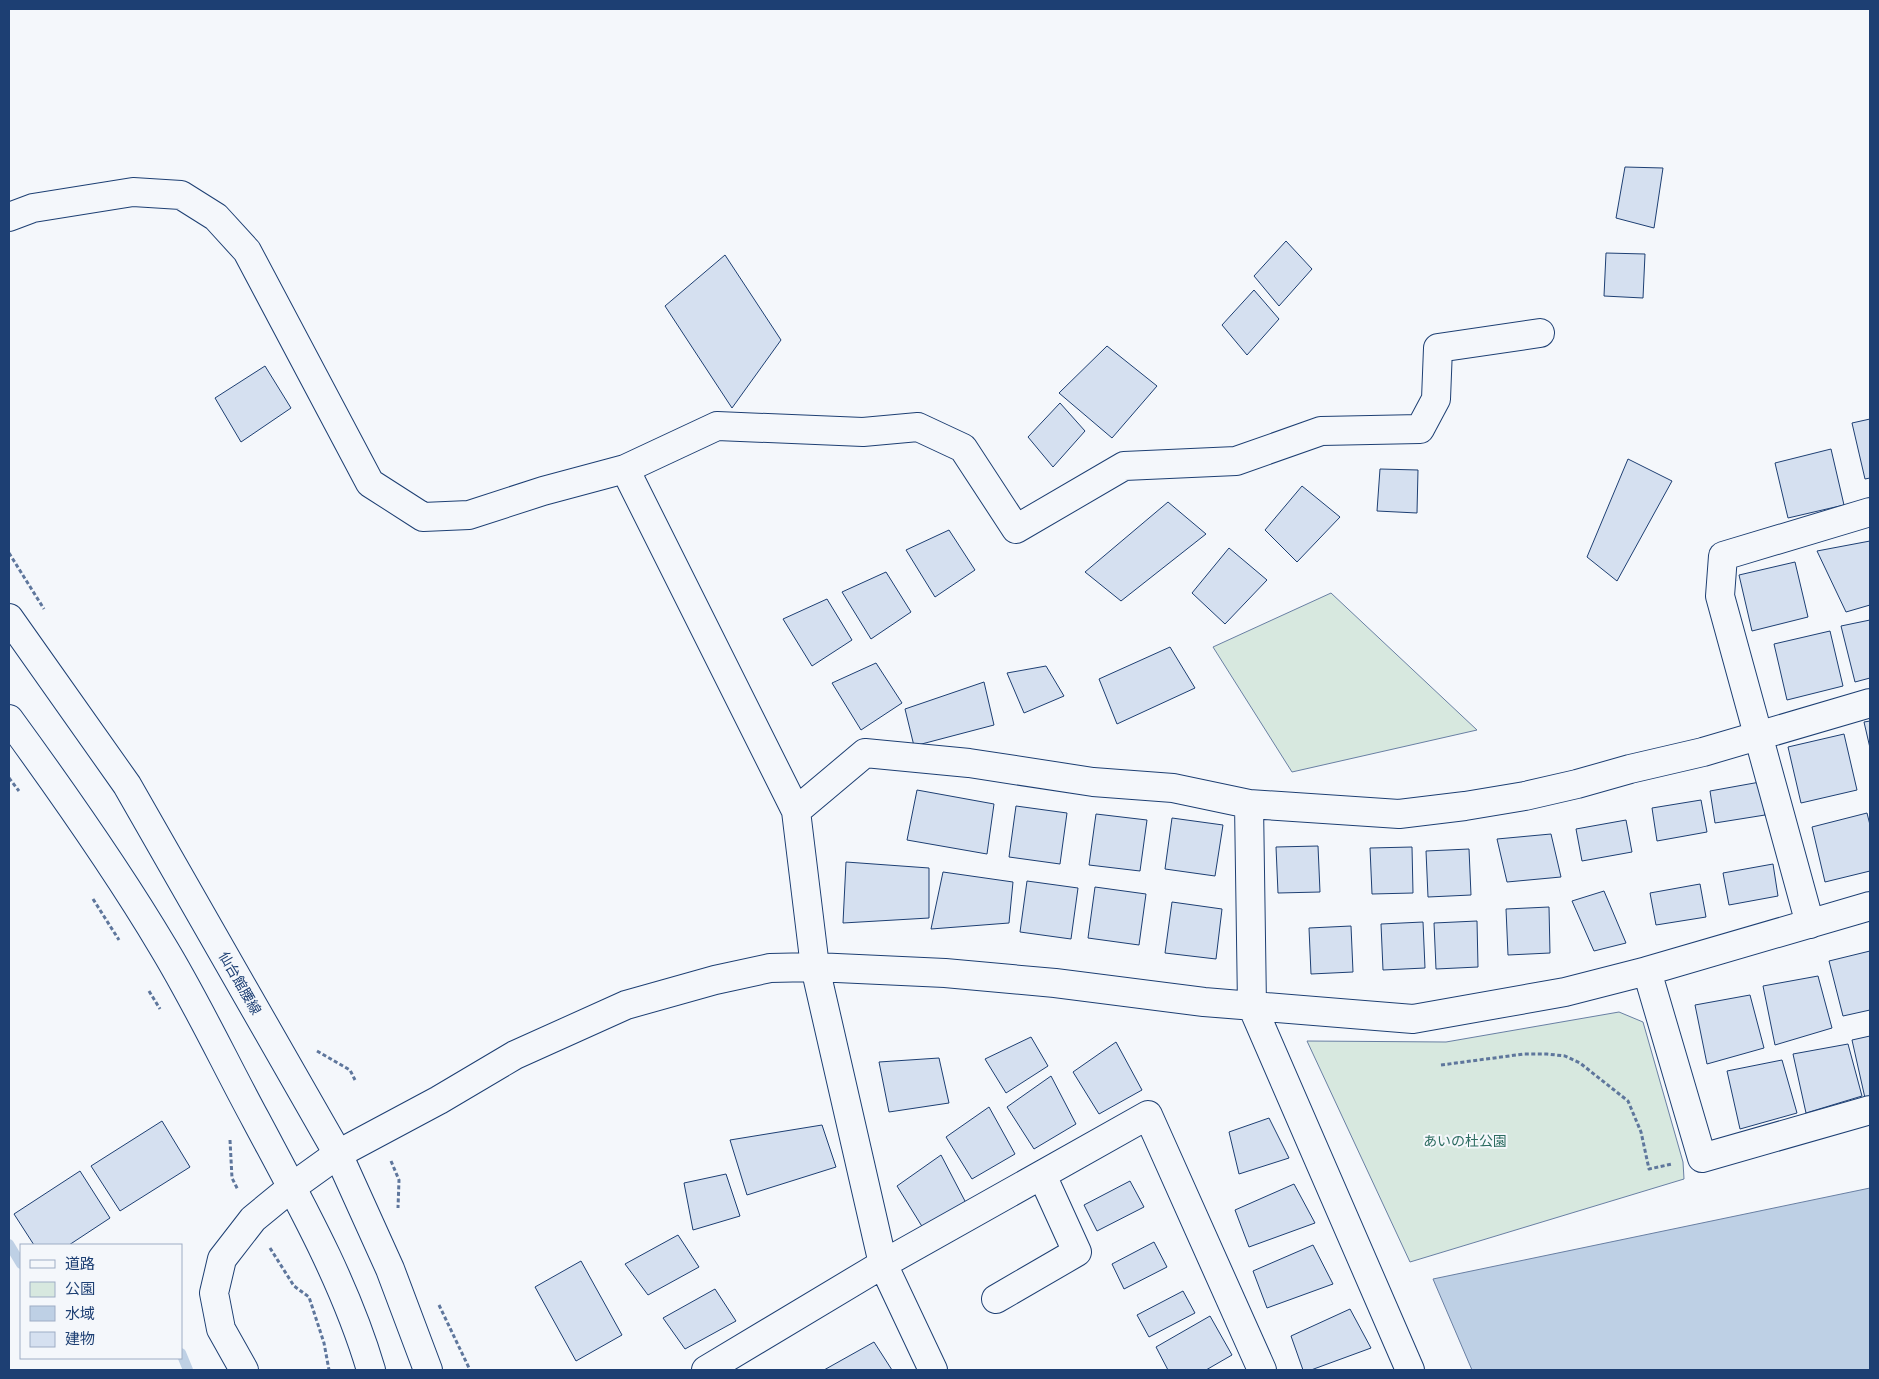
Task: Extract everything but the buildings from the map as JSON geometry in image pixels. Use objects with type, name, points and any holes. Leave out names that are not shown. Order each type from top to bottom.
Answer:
[{"type":"street","points":[[9,217],[33,208],[133,192],[182,195],[216,217],[246,251],[370,483],[422,517],[469,516],[543,491],[625,469],[717,426],[862,432],[918,427],[963,448],[1016,529],[1124,466],[1236,461],[1321,432],[1420,429],[1436,399],[1438,348],[1540,333]]},
{"type":"street","points":[[625,469],[796,811],[816,967],[883,1264],[933,1370]]},
{"type":"street","points":[[1810,924],[1720,596],[1723,556],[1870,512]]},
{"type":"street","name":"仙台館腰線","points":[[9,618],[127,785],[338,1154],[390,1269],[428,1370]]},
{"type":"street","points":[[796,811],[865,753],[969,763],[1093,782],[1173,788],[1249,804],[1399,814],[1525,796],[1577,784],[1703,752],[1870,702]]},
{"type":"street","points":[[9,718],[77,813],[163,948],[292,1187],[329,1262],[361,1337],[371,1370]]},
{"type":"street","points":[[1249,804],[1252,1006],[1410,1370]]},
{"type":"street","points":[[244,1370],[221,1329],[214,1293],[222,1259],[253,1220],[292,1187],[338,1154],[439,1100],[515,1055],[626,1005],[715,980],[770,968],[816,967],[945,973],[1055,983],[1204,1002],[1413,1018],[1565,992],[1647,971],[1870,906]]},
{"type":"street","points":[[1647,971],[1702,1158],[1870,1110]]},
{"type":"street","points":[[706,1370],[883,1264],[1148,1115],[1262,1370]]},
{"type":"street","points":[[996,1299],[1077,1252],[1042,1174]]},
{"type":"path","points":[[9,778],[20,792]]},
{"type":"path","points":[[92,896],[124,947]]},
{"type":"path","points":[[148,989],[162,1014]]},
{"type":"path","points":[[1441,1065],[1524,1054],[1565,1056],[1580,1063],[1628,1101],[1641,1132],[1649,1169],[1674,1164]]},
{"type":"path","points":[[229,1134],[232,1178],[238,1190]]},
{"type":"path","points":[[269,1246],[294,1286],[309,1297],[324,1343],[329,1370]]},
{"type":"green space","points":[[1331,593],[1477,730],[1292,772],[1213,647]]},
{"type":"green space","name":"あいの杜公園","points":[[1619,1012],[1643,1022],[1683,1162],[1684,1179],[1410,1262],[1307,1041],[1446,1042]]},
{"type":"water","points":[[1870,1188],[1870,1370],[1472,1370],[1433,1279]]},
{"type":"waterway","points":[[9,1244],[20,1262]]},
{"type":"waterway","points":[[182,1355],[188,1370]]}]
